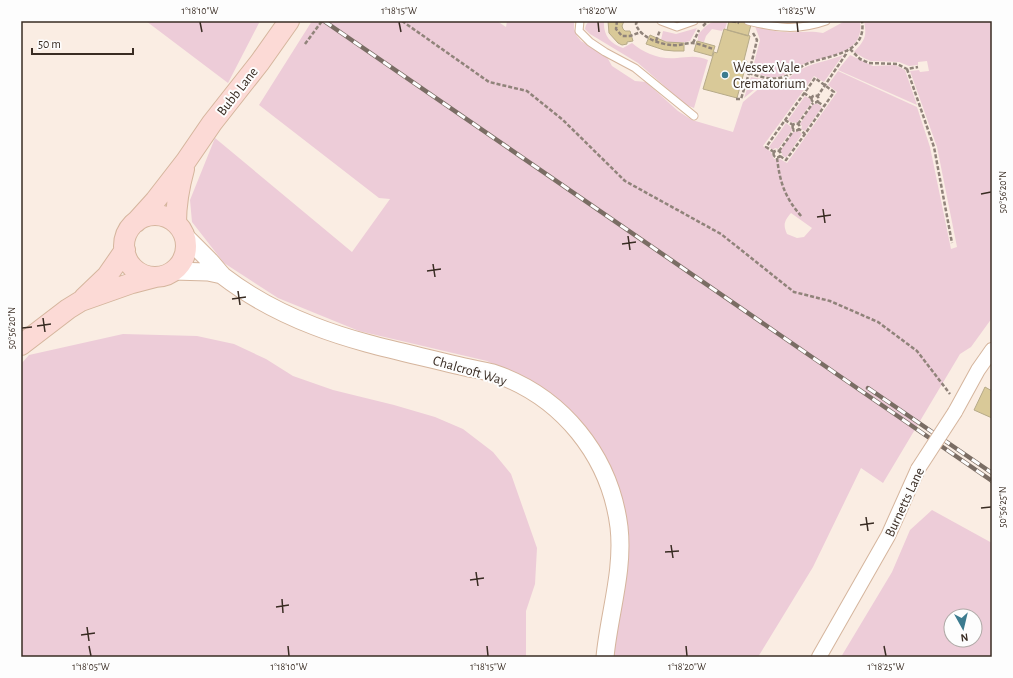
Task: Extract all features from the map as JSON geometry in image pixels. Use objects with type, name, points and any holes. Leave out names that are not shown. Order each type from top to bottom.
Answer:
[{"type":"main road","name":"Bubb Lane","points":[[136,222],[155,201],[186,161],[212,123],[260,62],[289,21]]},
{"type":"main road","name":"Bubb Lane","points":[[181,230],[177,192],[186,161]]},
{"type":"main road","points":[[21,345],[68,309],[81,301],[132,283],[164,274],[179,266],[186,252],[181,230],[169,218],[161,216],[148,216],[136,222],[128,232],[125,250],[127,259],[135,269],[147,276],[164,274]]},
{"type":"main road","points":[[81,301],[106,276],[125,250]]},
{"type":"street","name":"Chalcroft Way","points":[[181,230],[222,275],[275,308],[332,333],[375,346],[492,373],[524,388],[551,405],[575,427],[596,456],[604,471],[616,506],[619,527],[621,546],[606,640],[605,657]]},
{"type":"street","name":"Chalcroft Way","points":[[164,274],[208,272],[222,275]]},
{"type":"street","name":"Burnetts Lane","points":[[819,657],[888,536],[918,469],[957,409],[978,370],[992,350]]},
{"type":"lane","points":[[580,21],[579,31],[590,42],[635,68],[694,116]]},
{"type":"lane","points":[[661,21],[677,27],[694,21]]},
{"type":"lane","points":[[750,22],[774,27],[790,28],[809,26],[826,21]]},
{"type":"path","points":[[305,44],[322,21]]},
{"type":"path","points":[[402,21],[489,82],[527,91],[563,120],[625,181],[721,234],[794,292],[830,301],[878,322],[917,351],[957,409]]},
{"type":"path","points":[[617,21],[616,29],[622,36],[630,36],[641,32]]},
{"type":"path","points":[[637,21],[636,27],[650,39],[664,44],[678,45],[692,43],[713,49]]},
{"type":"path","points":[[692,43],[697,33],[708,21]]},
{"type":"path","points":[[749,73],[771,79],[784,77],[808,64],[833,57],[850,49],[856,44],[862,36],[862,21]]},
{"type":"path","points":[[736,99],[740,99],[749,73],[757,40],[752,32],[750,22]]},
{"type":"path","points":[[850,49],[860,60],[870,63],[897,64],[907,69],[918,67]]},
{"type":"path","points":[[824,106],[818,102],[817,97],[846,54],[846,51]]},
{"type":"path","points":[[907,69],[934,147],[952,243]]},
{"type":"path","points":[[815,78],[824,85],[834,92],[806,134],[786,160],[774,156],[774,152],[766,147],[804,93],[815,78]]},
{"type":"path","points":[[804,93],[811,98],[813,103]]},
{"type":"path","points":[[811,98],[814,96],[817,97]]},
{"type":"path","points":[[785,120],[793,125],[798,124],[813,103],[818,102]]},
{"type":"path","points":[[798,124],[799,129],[806,134]]},
{"type":"path","points":[[793,125],[792,128],[794,130]]},
{"type":"path","points":[[799,129],[797,131],[794,130],[779,151],[780,154],[778,157],[780,177],[785,194],[802,217]]},
{"type":"path","points":[[774,152],[776,150],[779,151]]},
{"type":"shaded area","points":[[146,21],[260,21],[228,83]]},
{"type":"shaded area","points":[[312,21],[497,21],[506,27],[507,21],[574,21],[574,29],[581,41],[607,57],[612,66],[635,81],[646,82],[678,111],[692,120],[733,132],[743,102],[768,81],[785,81],[792,86],[795,86],[788,79],[794,74],[807,66],[843,55],[824,82],[814,76],[763,146],[771,152],[774,159],[780,159],[787,163],[837,92],[828,85],[838,71],[917,107],[930,147],[951,249],[957,247],[937,147],[910,71],[929,71],[927,61],[918,62],[918,65],[909,66],[899,62],[871,61],[854,52],[861,44],[865,35],[864,21],[992,21],[992,318],[971,347],[960,354],[883,483],[861,468],[813,567],[758,657],[613,657],[623,509],[538,386],[487,361],[359,331],[278,298],[224,263],[192,222],[190,200],[215,138],[352,252],[390,199],[379,198],[259,105]],"holes":[[[791,213],[812,228],[804,237],[797,238],[787,234],[785,223]]]},
{"type":"shaded area","points":[[589,21],[604,21],[605,31],[608,38],[614,44],[623,48],[632,43],[647,53],[658,57],[696,57],[708,60],[694,108],[686,105],[638,63],[590,34],[585,29]]},
{"type":"shaded area","points":[[720,21],[727,22],[725,29],[722,31],[712,29],[706,36],[704,42],[698,41],[698,35],[705,27],[710,23]]},
{"type":"shaded area","points":[[845,21],[860,21],[860,32],[857,40],[851,47],[844,51],[804,64],[781,76],[767,77],[752,71],[760,40],[755,26],[778,31],[823,33]]},
{"type":"shaded area","points":[[697,28],[690,41],[676,43],[661,40],[663,31],[676,34]]},
{"type":"shaded area","points":[[850,55],[873,66],[895,65],[905,70],[917,105],[838,70]]},
{"type":"shaded area","points":[[751,77],[766,80],[744,98]]},
{"type":"shaded area","points":[[805,96],[810,99],[811,103],[797,123],[792,123],[788,120]]},
{"type":"shaded area","points":[[813,104],[818,104],[822,107],[805,131],[801,129],[802,126],[800,124]]},
{"type":"shaded area","points":[[786,123],[792,130],[778,149],[775,148],[773,150],[769,147]]},
{"type":"shaded area","points":[[798,130],[802,134],[786,158],[780,151],[794,131],[796,132]]},
{"type":"shaded area","points":[[123,334],[197,336],[234,344],[266,359],[293,376],[333,390],[435,417],[463,429],[493,452],[511,474],[537,548],[535,584],[526,611],[526,657],[21,657],[21,364],[29,355]]},
{"type":"shaded area","points":[[932,510],[992,543],[992,657],[841,657],[892,572],[910,530]]},
{"type":"building","points":[[608,21],[624,21],[622,26],[623,29],[625,31],[630,31],[633,41],[622,45],[618,43],[609,33]]},
{"type":"building","points":[[729,21],[752,21],[748,36],[727,30]]},
{"type":"building","name":"Wessex Vale Crematorium","points":[[724,29],[750,36],[744,60],[747,61],[737,98],[703,89],[714,52],[717,53]]},
{"type":"building","points":[[650,35],[666,42],[684,43],[684,51],[664,50],[646,44]]},
{"type":"building","points":[[697,41],[715,46],[712,56],[694,51]]},
{"type":"building","points":[[985,387],[992,391],[992,418],[974,410]]},
{"type":"railway","points":[[324,21],[992,481]]},
{"type":"railway","points":[[868,388],[992,473]]},
{"type":"place","name":"Wessex Vale Crematorium","points":[[725,75]]}]
